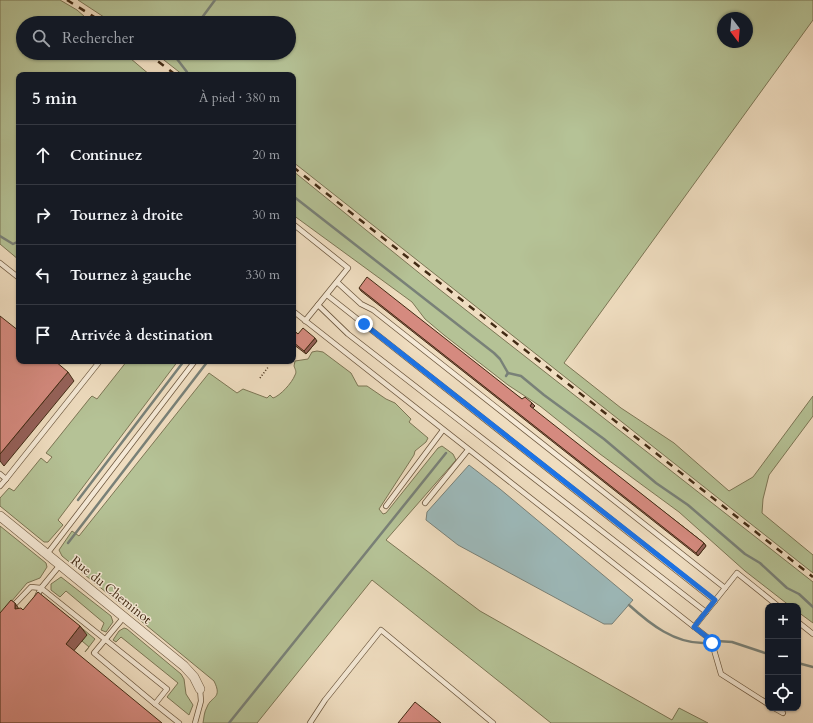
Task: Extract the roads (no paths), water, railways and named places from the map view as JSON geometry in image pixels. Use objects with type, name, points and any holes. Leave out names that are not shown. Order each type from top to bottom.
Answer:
[{"type":"street","name":"Rue du Cheminot","points":[[0,516],[184,666],[194,677],[200,689]]},
{"type":"lane","points":[[296,226],[348,268],[305,321]]},
{"type":"lane","points":[[0,263],[16,276]]},
{"type":"lane","points":[[337,282],[361,304],[373,310],[725,588]]},
{"type":"lane","points":[[327,295],[715,600]]},
{"type":"lane","points":[[318,305],[348,334],[706,612]]},
{"type":"lane","points":[[296,314],[710,640],[721,674],[765,702]]},
{"type":"lane","points":[[0,486],[98,364]]},
{"type":"lane","points":[[47,554],[193,364]]},
{"type":"lane","points":[[386,506],[443,430]]},
{"type":"lane","points":[[425,503],[468,450]]},
{"type":"lane","points":[[0,474],[6,479]]},
{"type":"lane","points":[[32,605],[41,588],[60,565]]},
{"type":"lane","points":[[694,627],[737,573],[774,603]]},
{"type":"lane","points":[[8,612],[29,588],[35,586],[41,588],[167,689],[155,704]]},
{"type":"lane","points":[[124,617],[94,653],[179,723]]},
{"type":"lane","points":[[801,624],[813,634]]},
{"type":"lane","points":[[310,723],[325,700],[381,630],[492,723]]},
{"type":"lane","points":[[195,723],[202,702],[200,689]]},
{"type":"lane","points":[[779,711],[783,713]]},
{"type":"water","points":[[469,465],[633,600],[612,624],[604,624],[458,545],[426,520],[427,512]]},
{"type":"waterway","points":[[203,16],[215,0]]},
{"type":"waterway","points":[[178,60],[187,72]]},
{"type":"waterway","points":[[296,198],[494,353],[500,359],[508,373]]},
{"type":"waterway","points":[[0,236],[13,244],[16,242]]},
{"type":"waterway","points":[[78,500],[182,364]]},
{"type":"waterway","points":[[68,543],[206,364]]},
{"type":"waterway","points":[[508,373],[521,376],[544,395],[604,439],[656,483],[688,505],[745,554],[760,563],[787,588],[799,594],[813,607]]},
{"type":"waterway","points":[[229,723],[446,453]]},
{"type":"waterway","points":[[629,605],[654,626],[664,632],[683,640],[705,643]]},
{"type":"waterway","points":[[717,641],[732,642],[765,653]]},
{"type":"waterway","points":[[801,664],[813,667]]},
{"type":"railway","points":[[67,0],[93,16]]},
{"type":"railway","points":[[156,60],[172,72]]},
{"type":"railway","points":[[296,169],[813,577]]}]
